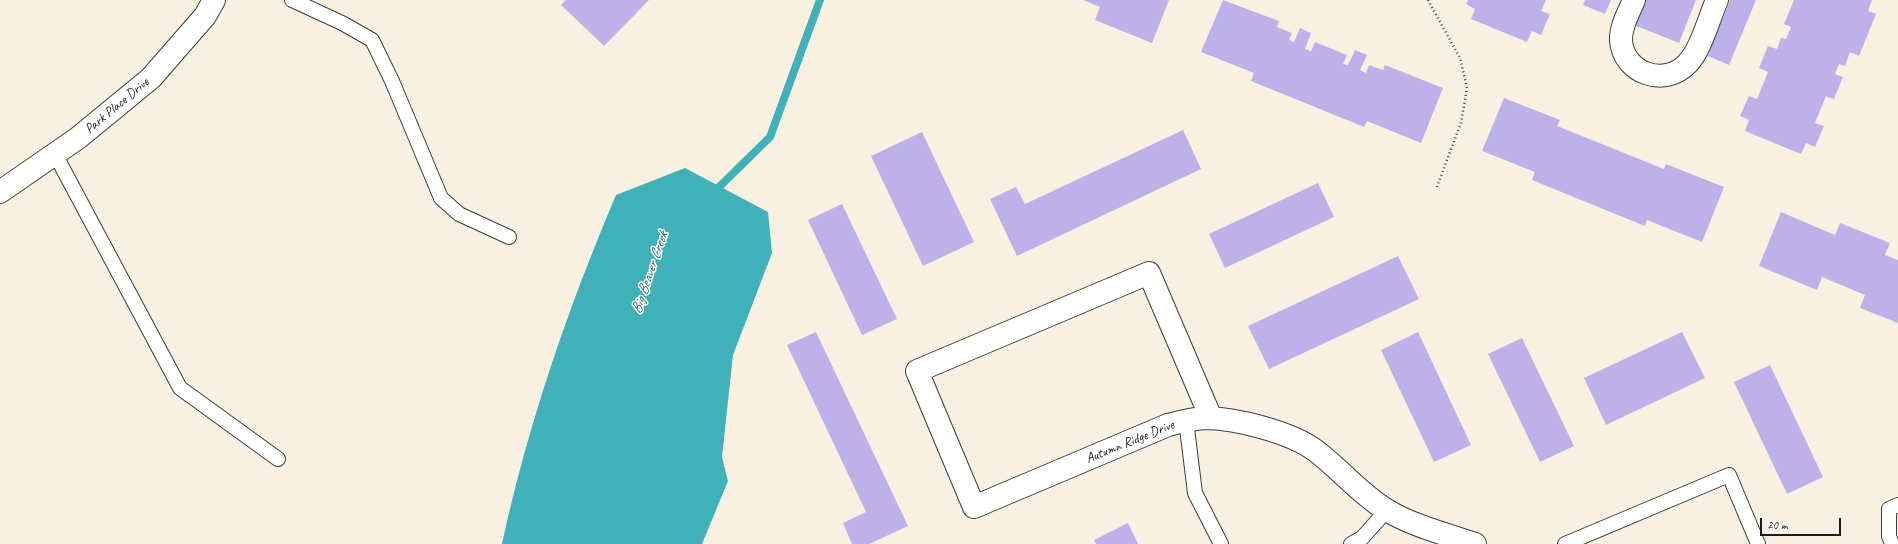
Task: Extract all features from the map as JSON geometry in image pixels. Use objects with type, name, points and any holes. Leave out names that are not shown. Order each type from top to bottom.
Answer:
[{"type":"street","name":"Park Place Drive","points":[[0,192],[78,138],[151,78],[205,16],[214,0]]},
{"type":"street","points":[[1634,0],[1623,28],[1621,39],[1623,52],[1629,63],[1642,73],[1658,76],[1676,72],[1687,64],[1696,51],[1717,0]]},
{"type":"street","name":"Autumn Ridge Drive","points":[[1211,418],[1150,273],[916,371],[974,507],[1168,424],[1186,420],[1211,418],[1228,420],[1279,432],[1297,440],[1315,450],[1367,497],[1387,510],[1404,519],[1476,544]]},
{"type":"lane","points":[[292,0],[342,23],[372,40],[392,81],[441,198],[459,214],[509,237]]},
{"type":"lane","points":[[55,154],[180,388],[278,459]]},
{"type":"lane","points":[[1186,420],[1195,493],[1220,544]]},
{"type":"lane","points":[[1565,544],[1729,475],[1758,544]]},
{"type":"lane","points":[[1892,544],[1888,536],[1889,509],[1898,505]]},
{"type":"lane","points":[[1351,544],[1362,538],[1387,510]]},
{"type":"path","points":[[1428,0],[1460,58],[1467,88],[1461,123],[1436,189]]},
{"type":"water","points":[[685,168],[768,212],[772,253],[733,355],[722,457],[728,481],[702,544],[502,544],[524,455],[551,367],[582,280],[616,195]]},
{"type":"building","points":[[566,0],[649,0],[604,46],[561,5]]},
{"type":"building","points":[[1083,0],[1169,0],[1152,43],[1095,20],[1100,7]]},
{"type":"building","points":[[1223,0],[1279,21],[1277,27],[1292,33],[1289,40],[1294,42],[1300,28],[1311,33],[1305,49],[1311,51],[1315,42],[1347,55],[1343,64],[1348,65],[1355,50],[1367,55],[1360,70],[1366,73],[1369,65],[1383,70],[1385,65],[1443,88],[1421,143],[1367,121],[1364,127],[1251,81],[1254,73],[1201,52]]},
{"type":"building","points":[[1468,0],[1546,0],[1541,11],[1550,14],[1541,35],[1532,31],[1527,42],[1471,19],[1475,9],[1466,4]]},
{"type":"building","points":[[1585,0],[1611,0],[1605,14],[1583,5]]},
{"type":"building","points":[[1644,0],[1696,0],[1679,43],[1634,25]]},
{"type":"building","points":[[1730,0],[1756,0],[1729,65],[1708,56]]},
{"type":"building","points":[[1794,0],[1872,0],[1868,11],[1876,14],[1859,56],[1850,52],[1845,66],[1839,64],[1835,74],[1843,77],[1834,99],[1826,96],[1815,123],[1824,126],[1815,147],[1806,143],[1801,154],[1745,131],[1749,120],[1740,116],[1749,96],[1757,99],[1768,72],[1759,68],[1768,46],[1777,49],[1781,38],[1786,39],[1791,27],[1784,24]]},
{"type":"building","points":[[1504,98],[1560,120],[1557,126],[1664,169],[1666,164],[1724,187],[1702,242],[1647,220],[1645,226],[1532,180],[1535,172],[1482,151]]},
{"type":"building","points":[[1183,130],[1201,169],[1017,256],[990,199],[1016,187],[1025,204]]},
{"type":"building","points":[[922,132],[974,242],[923,266],[871,156]]},
{"type":"building","points":[[1318,183],[1334,217],[1225,268],[1209,234]]},
{"type":"building","points":[[842,204],[897,319],[862,335],[808,220]]},
{"type":"building","points":[[1781,212],[1835,235],[1840,223],[1890,243],[1885,255],[1898,260],[1898,323],[1860,308],[1865,295],[1822,277],[1817,290],[1759,266]]},
{"type":"building","points":[[1398,256],[1419,299],[1269,369],[1248,326]]},
{"type":"building","points":[[816,332],[908,526],[869,544],[852,544],[843,523],[866,512],[787,345]]},
{"type":"building","points":[[1418,332],[1471,445],[1434,462],[1381,350]]},
{"type":"building","points":[[1682,332],[1705,378],[1606,425],[1584,378]]},
{"type":"building","points":[[1522,338],[1574,446],[1540,462],[1488,354]]},
{"type":"building","points":[[1770,365],[1823,477],[1787,494],[1734,382]]},
{"type":"building","points":[[1128,523],[1138,544],[1096,544],[1094,540]]},
{"type":"waterway","name":"Big Beaver Creek","points":[[713,193],[770,137],[820,0]]}]
